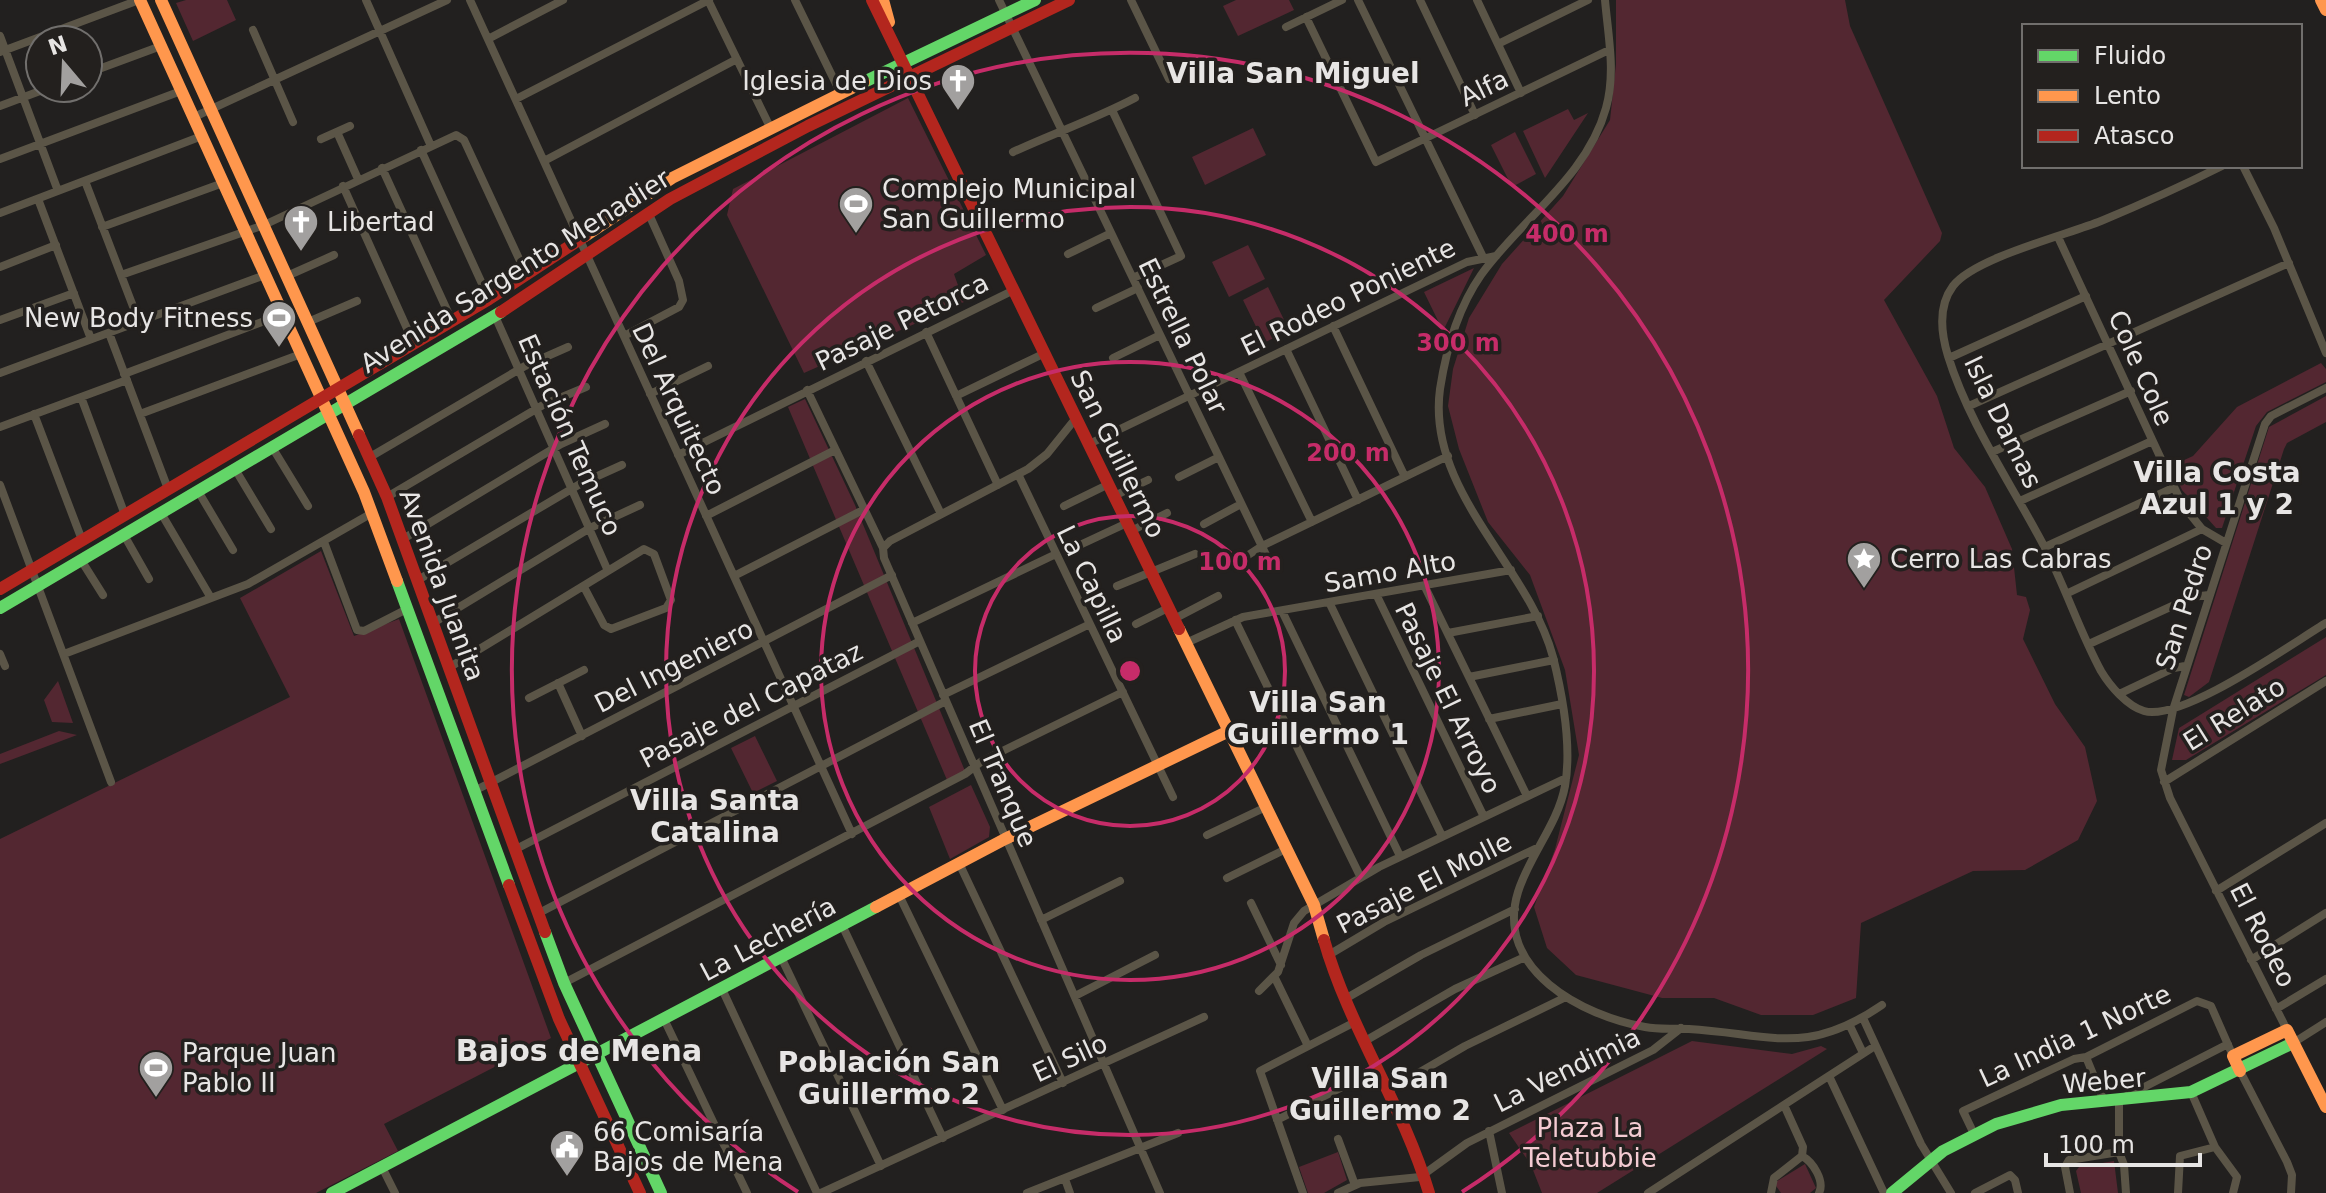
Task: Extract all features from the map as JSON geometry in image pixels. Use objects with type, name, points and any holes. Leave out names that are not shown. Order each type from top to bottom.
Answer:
[{"type":"street","name":"Avenida Juanita","points":[[140,0],[372,513],[578,1062],[640,1193]]},
{"type":"street","points":[[3,51],[140,0]]},
{"type":"street","name":"Avenida Juanita","points":[[161,0],[387,497],[564,983],[661,1193]]},
{"type":"street","points":[[366,0],[431,146]]},
{"type":"street","points":[[194,117],[447,0]]},
{"type":"street","name":"Del Arquitecto","points":[[470,0],[852,834]]},
{"type":"street","points":[[488,39],[563,0]]},
{"type":"street","points":[[516,99],[708,0],[770,127]]},
{"type":"street","points":[[795,0],[841,94]]},
{"type":"street","name":"San Guillermo","points":[[872,0],[1314,905],[1327,956],[1355,1022],[1414,1143],[1429,1193]]},
{"type":"street","name":"San Guillermo","points":[[883,0],[895,45]]},
{"type":"street","name":"Estrella Polar","points":[[999,0],[1268,559]]},
{"type":"street","name":"Avenida Sargento Menadier","points":[[0,589],[527,276],[654,189],[770,127],[1035,0]]},
{"type":"street","name":"Avenida Sargento Menadier","points":[[0,608],[495,316],[648,212],[734,164],[1069,0]]},
{"type":"street","points":[[1131,0],[1169,79]]},
{"type":"street","points":[[1286,27],[1342,0]]},
{"type":"street","points":[[1358,0],[1483,257]]},
{"type":"street","points":[[1420,0],[1475,115]]},
{"type":"street","points":[[1477,0],[1521,93]]},
{"type":"street","points":[[1498,44],[1588,0]]},
{"type":"street","points":[[1605,0],[1609,97],[1588,148],[1496,256],[1465,301],[1445,364],[1438,411],[1448,456],[1487,539],[1511,570],[1538,616],[1554,660],[1562,704],[1566,778],[1560,803],[1519,889],[1515,909],[1519,941],[1525,957],[1544,980],[1566,997],[1632,1024],[1793,1040],[1820,1037],[1850,1026],[1882,1005]]},
{"type":"street","points":[[2321,0],[2326,10]]},
{"type":"street","name":"Alfa","points":[[1306,17],[1376,162],[1609,50]]},
{"type":"street","points":[[253,30],[293,122]]},
{"type":"street","points":[[0,36],[3,51],[58,191]]},
{"type":"street","points":[[104,67],[161,46]]},
{"type":"street","points":[[544,161],[737,59]]},
{"type":"street","points":[[0,159],[181,91]]},
{"type":"street","points":[[0,106],[23,98]]},
{"type":"street","points":[[1013,152],[1135,98]]},
{"type":"street","points":[[1112,110],[1181,256],[1133,278]]},
{"type":"street","points":[[321,139],[350,126]]},
{"type":"street","points":[[337,132],[358,179]]},
{"type":"street","points":[[121,275],[264,225],[459,135],[527,276]]},
{"type":"street","points":[[0,213],[202,136]]},
{"type":"street","points":[[421,150],[489,299]]},
{"type":"street","points":[[382,168],[452,321]]},
{"type":"street","name":"Isla Damas","points":[[2119,694],[2102,672],[2045,547],[1969,406],[1949,358],[1942,316],[1950,290],[1959,278],[1988,263],[2172,191],[2218,168]]},
{"type":"street","points":[[2244,168],[2289,263],[2326,353]]},
{"type":"street","points":[[85,181],[139,322]]},
{"type":"street","points":[[102,227],[223,183]]},
{"type":"street","points":[[343,186],[414,344]]},
{"type":"street","points":[[38,199],[91,339]]},
{"type":"street","points":[[624,336],[679,307],[683,300],[679,281],[648,212]]},
{"type":"street","points":[[1068,254],[1111,233]]},
{"type":"street","name":"Cole Cole","points":[[2058,237],[2110,344],[2173,488],[2202,529],[2226,543]]},
{"type":"street","points":[[0,267],[56,245]]},
{"type":"street","points":[[287,276],[334,255]]},
{"type":"street","name":"El Rodeo Poniente","points":[[1089,444],[1333,326],[1483,257],[1496,256]]},
{"type":"street","points":[[1969,406],[2289,263]]},
{"type":"street","points":[[0,373],[265,275]]},
{"type":"street","points":[[1096,308],[1138,288]]},
{"type":"street","name":"Pasaje Petorca","points":[[678,455],[1014,290]]},
{"type":"street","points":[[0,320],[74,293]]},
{"type":"street","points":[[1949,358],[2086,296]]},
{"type":"street","points":[[308,322],[357,301]]},
{"type":"street","points":[[0,427],[283,314]]},
{"type":"street","name":"Estación Temuco","points":[[495,316],[608,571]]},
{"type":"street","points":[[1333,326],[1405,477]]},
{"type":"street","points":[[926,332],[998,485]]},
{"type":"street","points":[[109,333],[168,489]]},
{"type":"street","points":[[1113,358],[1160,335]]},
{"type":"street","points":[[370,457],[519,370],[568,347]]},
{"type":"street","points":[[1286,349],[1358,500]]},
{"type":"street","points":[[956,396],[1045,353]]},
{"type":"street","points":[[140,414],[301,354]]},
{"type":"street","points":[[866,361],[941,514]]},
{"type":"street","points":[[650,394],[708,366]]},
{"type":"street","points":[[1239,372],[1312,522]]},
{"type":"street","points":[[387,497],[537,410],[586,387]]},
{"type":"street","name":"San Pedro","points":[[2164,782],[2162,756],[2185,666],[2265,424],[2271,416],[2326,388]]},
{"type":"street","name":"El Tranque","points":[[807,390],[883,548],[944,698],[1160,1193]]},
{"type":"street","points":[[1992,452],[2131,391]]},
{"type":"street","points":[[81,397],[125,515]]},
{"type":"street","points":[[34,414],[82,540]]},
{"type":"street","points":[[883,548],[890,541],[1018,474],[1047,454],[1076,418]]},
{"type":"street","points":[[403,539],[555,449],[605,424]]},
{"type":"street","points":[[2020,501],[2152,441]]},
{"type":"street","points":[[272,447],[308,506]]},
{"type":"street","points":[[706,516],[835,450]]},
{"type":"street","points":[[1233,565],[1253,555],[1262,546],[1448,456]]},
{"type":"street","points":[[1179,477],[1219,457]]},
{"type":"street","points":[[418,580],[573,489],[622,465]]},
{"type":"street","points":[[235,469],[271,529]]},
{"type":"street","name":"La Capilla","points":[[1018,474],[1173,797]]},
{"type":"street","points":[[1064,506],[1148,480]]},
{"type":"street","points":[[0,486],[111,782]]},
{"type":"street","points":[[2045,547],[2173,488]]},
{"type":"street","points":[[198,491],[233,550]]},
{"type":"street","points":[[1204,524],[1241,504]]},
{"type":"street","points":[[433,623],[590,528],[640,505]]},
{"type":"street","points":[[734,576],[863,510]]},
{"type":"street","points":[[161,513],[211,598]]},
{"type":"street","points":[[64,654],[248,584],[372,513]]},
{"type":"street","points":[[1082,544],[1167,513]]},
{"type":"street","points":[[2068,593],[2202,529]]},
{"type":"street","points":[[124,535],[149,579]]},
{"type":"street","points":[[324,542],[357,630],[364,631],[407,609]]},
{"type":"street","name":"Estación Temuco","points":[[450,667],[641,550],[650,550],[671,597],[666,608],[608,629],[584,587]]},
{"type":"street","points":[[912,623],[1056,554]]},
{"type":"street","points":[[1117,586],[1195,554]]},
{"type":"street","points":[[81,560],[103,595]]},
{"type":"street","name":"Samo Alto","points":[[1186,643],[1235,620],[1511,570]]},
{"type":"street","name":"Del Ingeniero","points":[[474,791],[892,575]]},
{"type":"street","points":[[1425,587],[1527,796]]},
{"type":"street","points":[[2089,644],[2192,597],[2209,595]]},
{"type":"street","points":[[1136,624],[1218,596]]},
{"type":"street","name":"Pasaje El Arroyo","points":[[1377,596],[1484,817]]},
{"type":"street","points":[[1330,604],[1442,836]]},
{"type":"street","points":[[1282,611],[1400,856]]},
{"type":"street","points":[[1448,633],[1538,616]]},
{"type":"street","points":[[1235,620],[1360,876]]},
{"type":"street","points":[[2119,694],[2144,711],[2173,710],[2194,703],[2326,623]]},
{"type":"street","points":[[539,913],[1090,624]]},
{"type":"street","name":"Pasaje del Capataz","points":[[516,849],[920,641]]},
{"type":"street","points":[[0,654],[5,666]]},
{"type":"street","points":[[1469,677],[1554,660]]},
{"type":"street","points":[[2119,694],[2174,668],[2185,666]]},
{"type":"street","points":[[529,698],[584,670]]},
{"type":"street","name":"El Relato","points":[[2164,782],[2326,681]]},
{"type":"street","points":[[558,683],[582,736]]},
{"type":"street","points":[[564,983],[1123,692]]},
{"type":"street","points":[[1489,719],[1562,704]]},
{"type":"street","name":"La Lechería","points":[[332,1193],[1005,839],[1229,731]]},
{"type":"street","points":[[1259,991],[1275,978],[1294,923],[1314,905],[1360,876],[1566,778]]},
{"type":"street","name":"El Rodeo","points":[[2164,782],[2326,1107]]},
{"type":"street","points":[[1207,835],[1266,807]]},
{"type":"street","points":[[2216,891],[2326,823]]},
{"type":"street","name":"Pasaje El Molle","points":[[1327,956],[1393,917],[1539,847]]},
{"type":"street","points":[[1227,878],[1286,849]]},
{"type":"street","points":[[959,863],[1063,1083]]},
{"type":"street","points":[[1041,920],[1120,881]]},
{"type":"street","points":[[899,895],[1003,1110]]},
{"type":"street","points":[[1251,903],[1281,966]]},
{"type":"street","points":[[1345,999],[1421,955],[1515,909]]},
{"type":"street","points":[[2251,960],[2326,913]]},
{"type":"street","points":[[842,925],[943,1138]]},
{"type":"street","points":[[1075,996],[1155,955]]},
{"type":"street","points":[[781,957],[881,1166]]},
{"type":"street","points":[[1365,1041],[1455,989],[1525,957]]},
{"type":"street","points":[[1275,978],[1308,1046]]},
{"type":"street","points":[[2276,1009],[2326,979]]},
{"type":"street","points":[[722,989],[819,1193]]},
{"type":"street","points":[[1389,1090],[1487,1035],[1566,997]]},
{"type":"street","name":"La India 1 Norte","points":[[1974,1134],[1963,1111],[2074,1059],[2086,1057],[2194,1003],[2205,1002],[2212,1009],[2231,1050]]},
{"type":"street","name":"El Silo","points":[[819,1193],[1204,1017]]},
{"type":"street","points":[[1863,1018],[1930,1160],[1951,1193]]},
{"type":"street","points":[[664,1019],[747,1193]]},
{"type":"street","points":[[1303,1193],[1260,1071],[1355,1022]]},
{"type":"street","name":"Weber","points":[[1892,1193],[1930,1160],[1974,1134],[2041,1110],[2191,1092],[2240,1071],[2326,1022]]},
{"type":"street","points":[[1850,1026],[1863,1053]]},
{"type":"street","name":"La Vendimia","points":[[1338,1193],[1355,1185],[1417,1178],[1489,1131],[1653,1050],[1681,1028]]},
{"type":"street","points":[[2126,1193],[2124,1165],[2119,1152],[2119,1100],[2231,1050],[2287,1030]]},
{"type":"street","points":[[1648,1193],[1875,1046]]},
{"type":"street","points":[[2231,1050],[2290,1169],[2291,1193]]},
{"type":"street","points":[[2086,1057],[2104,1101]]},
{"type":"street","points":[[1277,1120],[1378,1069]]},
{"type":"street","points":[[1829,1076],[1884,1193]]},
{"type":"street","points":[[2191,1092],[2215,1147],[2235,1174],[2237,1184],[2233,1193]]},
{"type":"street","points":[[1770,1190],[1774,1178],[1802,1156],[1803,1147],[1784,1105]]},
{"type":"street","points":[[1489,1131],[1502,1193]]},
{"type":"street","points":[[1027,1193],[1178,1133]]},
{"type":"street","points":[[1338,1139],[1355,1185]]},
{"type":"street","points":[[2178,1193],[2180,1156],[2215,1147]]},
{"type":"street","points":[[2070,1193],[2065,1167],[2069,1160],[2119,1152]]},
{"type":"street","points":[[1802,1156],[1810,1162],[1820,1180],[1819,1193]]},
{"type":"street","points":[[382,1167],[395,1193]]},
{"type":"street","points":[[1975,1193],[2010,1175],[2015,1180],[2018,1193]]},
{"type":"street","points":[[1065,1179],[1070,1193]]},
{"type":"green space","points":[[186,0],[227,0],[236,20],[193,41],[176,3]]},
{"type":"green space","points":[[1236,0],[1289,0],[1294,10],[1238,36],[1223,6]]},
{"type":"green space","points":[[1616,0],[1845,0],[1850,26],[1942,233],[1940,241],[1884,300],[1937,396],[1954,448],[1985,487],[2012,549],[2017,595],[2026,597],[2030,610],[2023,639],[2055,704],[2085,747],[2097,801],[2078,840],[2025,870],[1973,871],[1861,923],[1856,998],[1813,1015],[1761,1015],[1714,998],[1662,998],[1576,975],[1547,948],[1534,907],[1555,849],[1579,755],[1565,670],[1530,575],[1488,522],[1459,449],[1448,406],[1453,369],[1469,318],[1502,264],[1563,196],[1610,120],[1616,64]]},
{"type":"green space","name":"Complejo Municipal San Guillermo","points":[[908,98],[986,255],[954,274],[964,302],[804,373],[727,215],[733,189]]},
{"type":"green space","points":[[1568,109],[1574,120],[1588,113],[1545,178],[1523,131]]},
{"type":"green space","points":[[1253,128],[1266,155],[1205,185],[1192,157]]},
{"type":"green space","points":[[1515,132],[1536,174],[1512,187],[1491,145]]},
{"type":"green space","points":[[1248,245],[1265,279],[1229,297],[1212,262]]},
{"type":"green space","points":[[1474,268],[1443,331],[1424,292]]},
{"type":"green space","points":[[1268,287],[1289,330],[1264,343],[1243,300]]},
{"type":"green space","points":[[2321,363],[2326,369],[2326,382],[2267,412],[2256,426],[2222,528],[2216,528],[2182,490],[2171,466],[2193,456],[2237,407]]},
{"type":"green space","points":[[2326,396],[2326,422],[2287,443],[2284,449],[2209,682],[2189,697],[2184,695],[2269,427]]},
{"type":"green space","points":[[805,399],[855,505],[965,771],[947,780],[788,407]]},
{"type":"green space","name":"Parque Juan Pablo II","points":[[321,551],[354,636],[399,619],[551,1038],[384,1124],[398,1151],[316,1193],[0,1193],[0,839],[290,697],[240,598]]},
{"type":"green space","points":[[2326,637],[2326,675],[2186,760],[2172,760],[2179,728]]},
{"type":"green space","points":[[58,681],[73,723],[52,722],[44,700]]},
{"type":"green space","points":[[59,731],[77,735],[0,764],[0,754]]},
{"type":"green space","points":[[755,736],[777,781],[753,793],[731,748]]},
{"type":"green space","points":[[971,785],[990,827],[989,837],[950,859],[929,807]]},
{"type":"green space","name":"Plaza La Teletubbie","points":[[1692,1041],[1792,1054],[1821,1046],[1827,1049],[1597,1193],[1542,1193],[1531,1165],[1509,1133]]},
{"type":"green space","points":[[1338,1152],[1347,1180],[1324,1193],[1308,1193],[1299,1167]]},
{"type":"green space","points":[[2114,1161],[2118,1193],[2081,1193],[2076,1171],[2079,1167]]},
{"type":"green space","points":[[1805,1164],[1816,1188],[1810,1193],[1781,1193],[1774,1183]]},
{"type":"traffic: fast","points":[[864,82],[1035,0]]},
{"type":"traffic: fast","points":[[0,608],[501,312]]},
{"type":"traffic: fast","points":[[397,581],[509,885]]},
{"type":"traffic: fast","points":[[332,1193],[876,907]]},
{"type":"traffic: fast","points":[[545,932],[564,983],[661,1193]]},
{"type":"traffic: fast","points":[[1892,1193],[1943,1151],[1996,1124],[2061,1105],[2191,1092],[2293,1043]]},
{"type":"traffic: slow","points":[[140,0],[364,492],[397,581]]},
{"type":"traffic: slow","points":[[161,0],[359,435]]},
{"type":"traffic: slow","points":[[883,0],[889,22]]},
{"type":"traffic: slow","points":[[2321,0],[2326,10]]},
{"type":"traffic: slow","points":[[585,236],[672,178],[864,82]]},
{"type":"traffic: slow","points":[[1179,629],[1314,905],[1324,940]]},
{"type":"traffic: slow","points":[[876,907],[1005,839],[1229,731]]},
{"type":"traffic: slow","points":[[2240,1071],[2233,1056],[2287,1030],[2326,1107]]},
{"type":"traffic: jam","points":[[872,0],[1179,629]]},
{"type":"traffic: jam","points":[[501,312],[670,199],[808,126],[1069,0]]},
{"type":"traffic: jam","points":[[0,589],[489,299],[585,236]]},
{"type":"traffic: jam","points":[[359,435],[387,497],[545,932]]},
{"type":"traffic: jam","points":[[509,885],[559,1019],[640,1193]]},
{"type":"traffic: jam","points":[[1324,940],[1347,1004],[1405,1129],[1429,1193]]},
{"type":"place","name":"Iglesia de Dios","points":[[958,112]]},
{"type":"place","name":"Complejo Municipal San Guillermo","points":[[856,235]]},
{"type":"place","name":"Libertad","points":[[301,253]]},
{"type":"place","name":"New Body Fitness","points":[[279,349]]},
{"type":"place","name":"Cerro Las Cabras","points":[[1864,590]]},
{"type":"place","name":"Parque Juan Pablo II","points":[[156,1099]]},
{"type":"place","name":"66 Comisaría Bajos de Mena","points":[[567,1178]]},
{"type":"district","name":"Villa San Miguel","points":[[1293,73]]},
{"type":"district","name":"Villa Costa Azul 1 y 2","points":[[2217,488]]},
{"type":"district","name":"Villa San Guillermo 1","points":[[1318,718]]},
{"type":"district","name":"Villa Santa Catalina","points":[[715,816]]},
{"type":"district","name":"Bajos de Mena","points":[[579,1050]]},
{"type":"district","name":"Población San Guillermo 2","points":[[889,1078]]},
{"type":"district","name":"Villa San Guillermo 2","points":[[1380,1094]]}]
